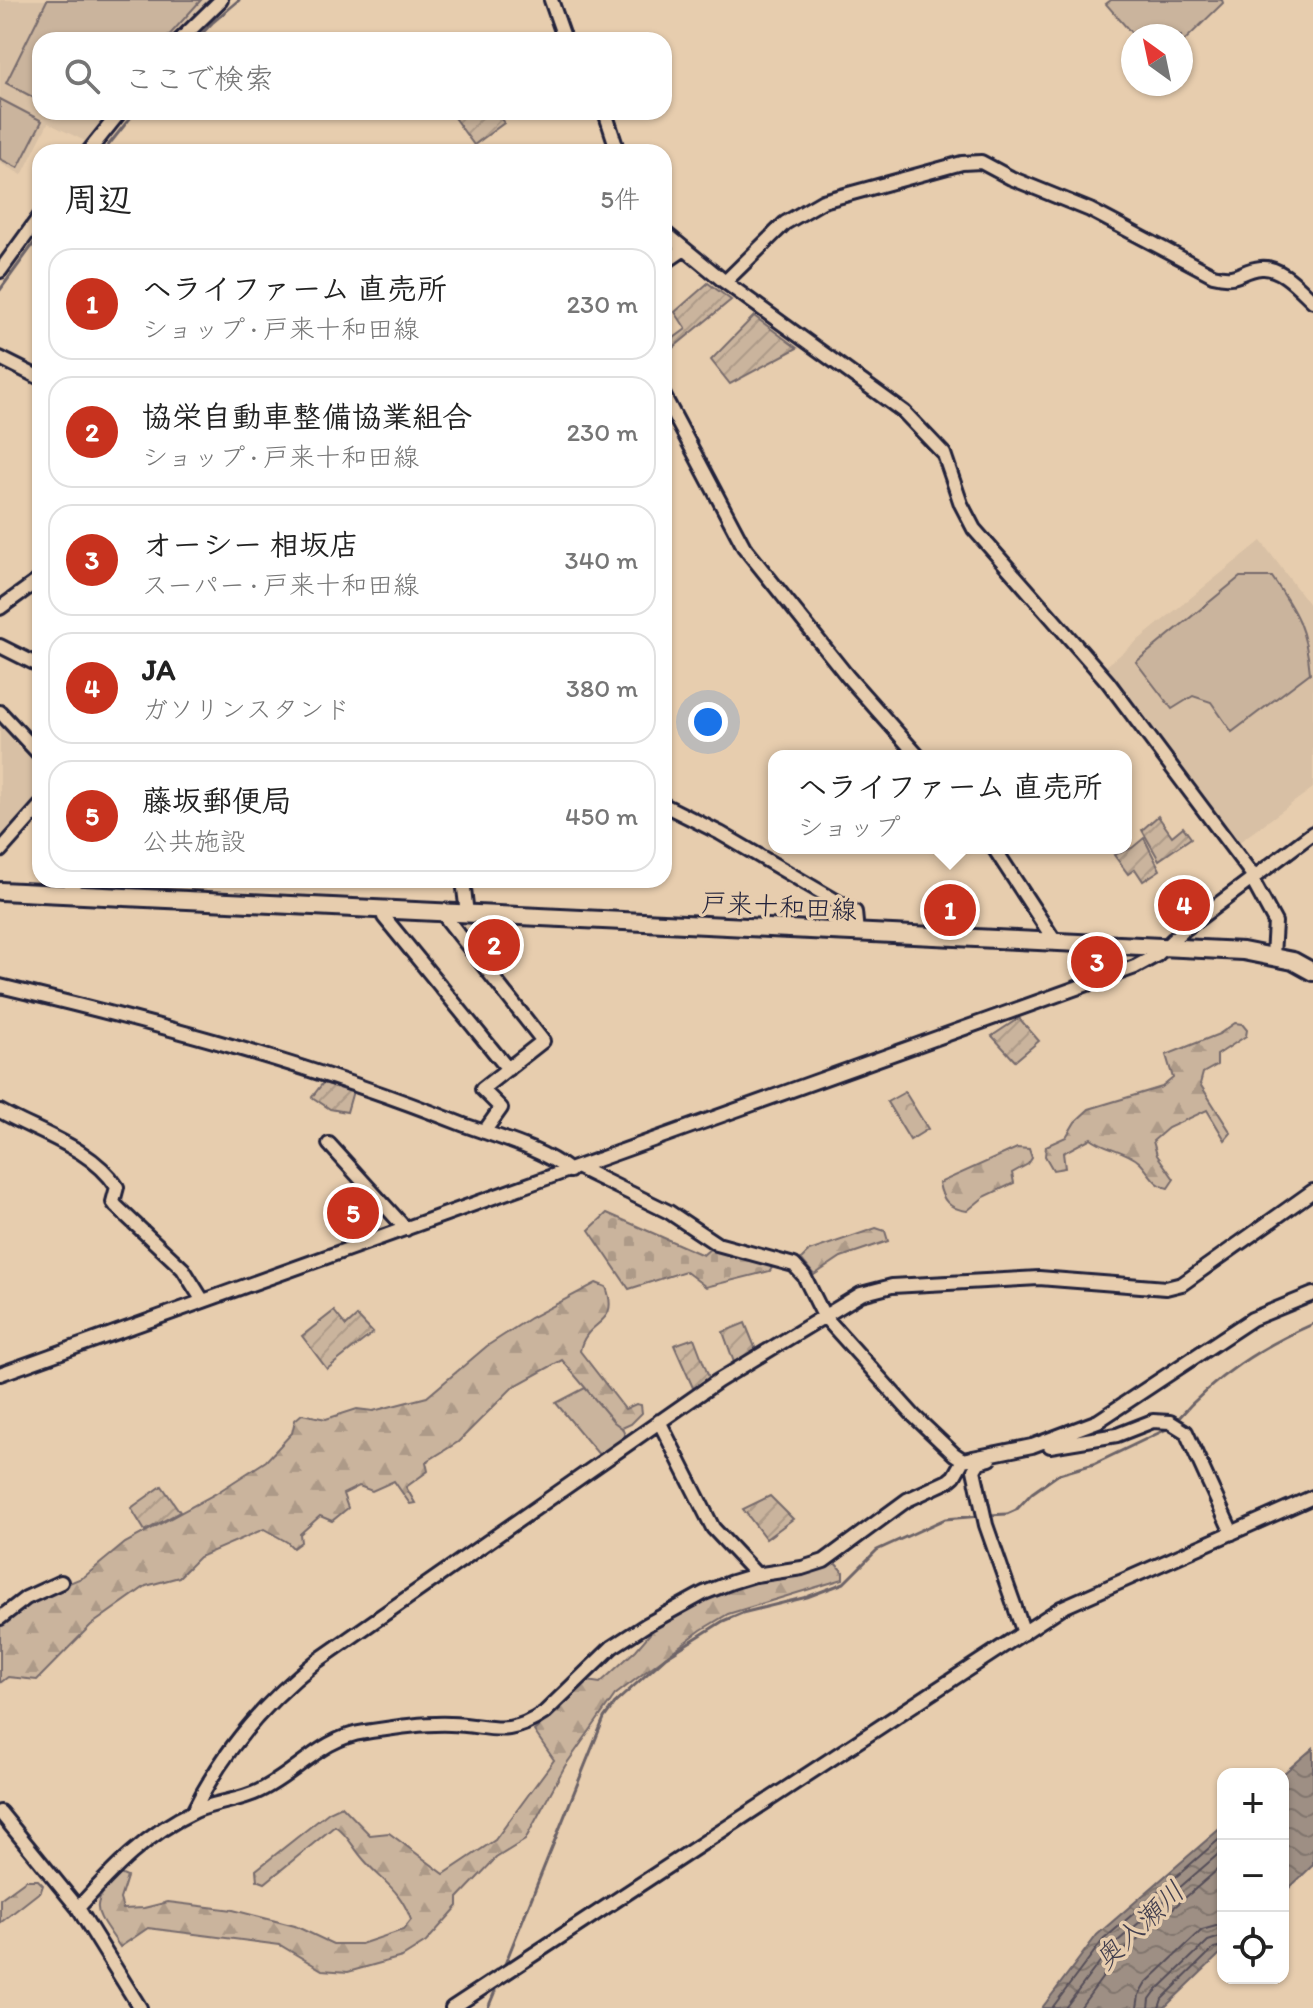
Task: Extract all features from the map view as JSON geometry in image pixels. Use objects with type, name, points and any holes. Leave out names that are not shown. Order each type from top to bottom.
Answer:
[{"type":"main road","name":"戸来十和田線","points":[[0,891],[1243,951],[1293,961],[1313,972]]},
{"type":"street","points":[[188,32],[221,0]]},
{"type":"street","points":[[551,0],[562,32]]},
{"type":"street","points":[[94,144],[114,120]]},
{"type":"street","points":[[608,120],[615,144]]},
{"type":"street","points":[[725,282],[785,223],[823,201],[901,178],[962,163],[981,162],[1011,178],[1090,210],[1213,275],[1227,279],[1259,268],[1269,269],[1289,280],[1313,301]]},
{"type":"street","points":[[0,271],[32,227]]},
{"type":"street","points":[[672,240],[725,282],[887,398],[936,443],[944,454],[961,504],[974,529],[1108,682],[1252,878],[1275,922],[1273,956]]},
{"type":"street","points":[[672,258],[683,250]]},
{"type":"street","points":[[0,358],[32,374]]},
{"type":"street","points":[[672,411],[744,547],[848,677],[913,750]]},
{"type":"street","points":[[0,608],[32,585]]},
{"type":"street","points":[[0,646],[32,662]]},
{"type":"street","points":[[0,712],[32,746]]},
{"type":"street","points":[[672,809],[720,833],[855,912],[857,933]]},
{"type":"street","points":[[0,851],[32,815]]},
{"type":"street","points":[[0,1374],[1135,967],[1166,948],[1181,932],[1313,833]]},
{"type":"street","points":[[998,854],[1056,943]]},
{"type":"street","points":[[65,894],[70,888]]},
{"type":"street","points":[[464,888],[467,914]]},
{"type":"street","points":[[0,891],[0,902]]},
{"type":"street","points":[[385,910],[384,917],[508,1069]]},
{"type":"street","points":[[442,913],[543,1041],[482,1089],[501,1108],[484,1132]]},
{"type":"street","points":[[0,986],[141,1019],[354,1085],[556,1160],[669,1212],[717,1244],[794,1265],[804,1276],[824,1316],[914,1416],[963,1460],[1027,1446],[1098,1421],[1252,1319],[1313,1294]]},
{"type":"street","points":[[0,1111],[79,1151],[110,1175],[117,1187],[113,1202],[183,1269],[203,1301]]},
{"type":"street","points":[[329,1144],[406,1229]]},
{"type":"street","points":[[193,1812],[234,1744],[296,1678],[354,1633],[718,1381],[861,1294],[892,1286],[1039,1278],[1166,1288],[1182,1284],[1313,1191]]},
{"type":"street","points":[[659,1421],[713,1528],[757,1575]]},
{"type":"street","points":[[1027,1446],[1034,1449],[1117,1435],[1153,1421],[1173,1423],[1186,1432],[1192,1443],[1232,1533]]},
{"type":"street","points":[[999,1453],[975,1466],[984,1514],[1024,1633]]},
{"type":"street","points":[[78,1908],[123,1859],[149,1838],[193,1812],[259,1791],[331,1741],[344,1736],[449,1724],[496,1730],[531,1721],[624,1638],[704,1593],[757,1575],[824,1561],[907,1500],[948,1481],[963,1460]]},
{"type":"street","points":[[452,2008],[1061,1608],[1313,1497]]},
{"type":"street","points":[[0,1618],[26,1598],[61,1582]]},
{"type":"street","points":[[0,1812],[78,1908],[140,2008]]},
{"type":"shaded area","points":[[0,0],[210,0],[180,32],[32,32],[32,120],[105,120],[87,142],[48,123],[38,144],[32,144],[32,155],[22,175],[0,163]]},
{"type":"shaded area","points":[[1261,541],[1313,610],[1313,788],[1238,843],[1105,667]]},
{"type":"shaded area","points":[[0,718],[32,752],[32,809],[0,845]]},
{"type":"green space","points":[[47,0],[201,0],[172,32],[32,32],[32,97],[6,83]]},
{"type":"green space","points":[[1111,0],[1222,0],[1223,3],[1193,32],[1193,24],[1124,24],[1106,4]]},
{"type":"green space","points":[[0,99],[32,116],[32,120],[42,121],[18,168],[0,159]]},
{"type":"green space","points":[[456,120],[502,120],[504,123],[473,144]]},
{"type":"green space","points":[[708,283],[731,300],[672,349],[672,339],[686,329],[675,312]]},
{"type":"green space","points":[[754,316],[797,348],[730,384],[711,360]]},
{"type":"green space","points":[[1240,577],[1272,577],[1299,622],[1310,673],[1232,732],[1211,702],[1193,696],[1172,709],[1136,662]]},
{"type":"green space","points":[[1158,816],[1172,836],[1183,827],[1191,838],[1159,860],[1142,830]]},
{"type":"green space","points":[[1144,838],[1160,870],[1143,881],[1135,869],[1128,874],[1114,855],[1132,854],[1132,848]]},
{"type":"green space","points":[[1019,1018],[1039,1041],[1015,1061],[992,1036]]},
{"type":"green space","points":[[1235,1023],[1242,1024],[1247,1030],[1246,1036],[1217,1055],[1217,1065],[1203,1073],[1200,1084],[1231,1133],[1225,1140],[1207,1110],[1168,1128],[1153,1141],[1157,1155],[1174,1179],[1168,1188],[1155,1181],[1134,1158],[1091,1138],[1063,1153],[1065,1168],[1053,1170],[1045,1156],[1046,1146],[1066,1137],[1075,1122],[1089,1109],[1162,1087],[1173,1078],[1166,1055],[1219,1034]]},
{"type":"green space","points":[[323,1083],[353,1091],[347,1112],[330,1109],[312,1097]]},
{"type":"green space","points":[[905,1092],[928,1129],[910,1140],[887,1102]]},
{"type":"green space","points":[[1017,1148],[1029,1149],[1032,1158],[1012,1173],[1014,1183],[984,1197],[967,1211],[951,1206],[944,1199],[939,1183]]},
{"type":"green space","points":[[607,1213],[703,1255],[712,1247],[773,1266],[770,1271],[706,1287],[685,1271],[629,1289],[589,1230]]},
{"type":"green space","points":[[876,1228],[885,1231],[888,1241],[841,1257],[814,1275],[801,1259],[809,1251]]},
{"type":"green space","points":[[596,1283],[606,1287],[609,1309],[583,1340],[580,1351],[625,1409],[641,1405],[642,1413],[631,1424],[622,1428],[614,1422],[562,1360],[513,1387],[458,1442],[426,1462],[428,1471],[406,1487],[415,1503],[410,1504],[394,1481],[372,1491],[359,1486],[343,1494],[348,1508],[332,1521],[320,1516],[300,1534],[301,1542],[293,1548],[264,1529],[199,1557],[179,1577],[146,1586],[91,1625],[37,1680],[8,1677],[0,1683],[0,1620],[24,1602],[84,1577],[125,1543],[215,1494],[266,1461],[292,1433],[295,1420],[302,1414],[326,1419],[357,1409],[373,1411],[427,1397],[487,1346],[530,1318]]},
{"type":"green space","points":[[334,1311],[346,1326],[357,1316],[373,1333],[327,1369],[302,1336]]},
{"type":"green space","points":[[745,1323],[757,1352],[735,1365],[723,1332]]},
{"type":"green space","points":[[694,1338],[710,1380],[694,1390],[674,1345]]},
{"type":"green space","points":[[585,1388],[622,1428],[626,1438],[600,1456],[556,1403]]},
{"type":"green space","points":[[162,1486],[180,1512],[145,1531],[131,1508]]},
{"type":"green space","points":[[770,1496],[793,1519],[766,1539],[743,1509]]},
{"type":"green space","points":[[834,1562],[843,1572],[843,1579],[728,1614],[701,1630],[615,1695],[565,1766],[525,1840],[496,1858],[458,1898],[458,1906],[426,1942],[402,1957],[348,1972],[322,1970],[280,1945],[148,1928],[120,1947],[100,1917],[98,1903],[118,1873],[127,1877],[120,1899],[123,1909],[168,1902],[233,1910],[295,1926],[333,1944],[361,1944],[403,1930],[411,1920],[402,1901],[335,1826],[265,1883],[257,1880],[256,1870],[329,1812],[342,1806],[370,1835],[389,1833],[444,1874],[495,1840],[554,1760],[534,1731],[587,1681],[600,1683],[653,1630],[712,1593]]},
{"type":"green space","points":[[26,1880],[38,1880],[43,1885],[41,1891],[0,1923],[0,1899]]},
{"type":"water","points":[[1313,1748],[1313,1865],[1289,1888],[1289,1840],[1289,1769]]},
{"type":"water","name":"奥入瀬川","points":[[1217,1831],[1217,1957],[1164,2008],[1042,2008],[1097,1935]]},
{"type":"waterway","points":[[204,32],[239,0]]},
{"type":"waterway","points":[[109,144],[129,120]]},
{"type":"waterway","points":[[0,290],[32,246]]},
{"type":"waterway","points":[[1177,1420],[1223,1376],[1275,1343],[1313,1324]]},
{"type":"waterway","points":[[989,1515],[1016,1510],[1032,1493],[1059,1474],[1094,1464],[1169,1428]]},
{"type":"waterway","points":[[505,1964],[604,1718],[615,1703],[666,1657],[723,1621],[844,1583],[877,1550],[945,1519],[981,1516]]},
{"type":"waterway","points":[[488,2008],[495,1991]]},
{"type":"place","name":"JA","points":[[1184,905]]},
{"type":"place","name":"ヘライファーム 直売所","points":[[950,910]]},
{"type":"place","name":"協栄自動車整備協業組合","points":[[494,945]]},
{"type":"place","name":"オーシー 相坂店","points":[[1097,962]]},
{"type":"place","name":"藤坂郵便局","points":[[353,1213]]}]
